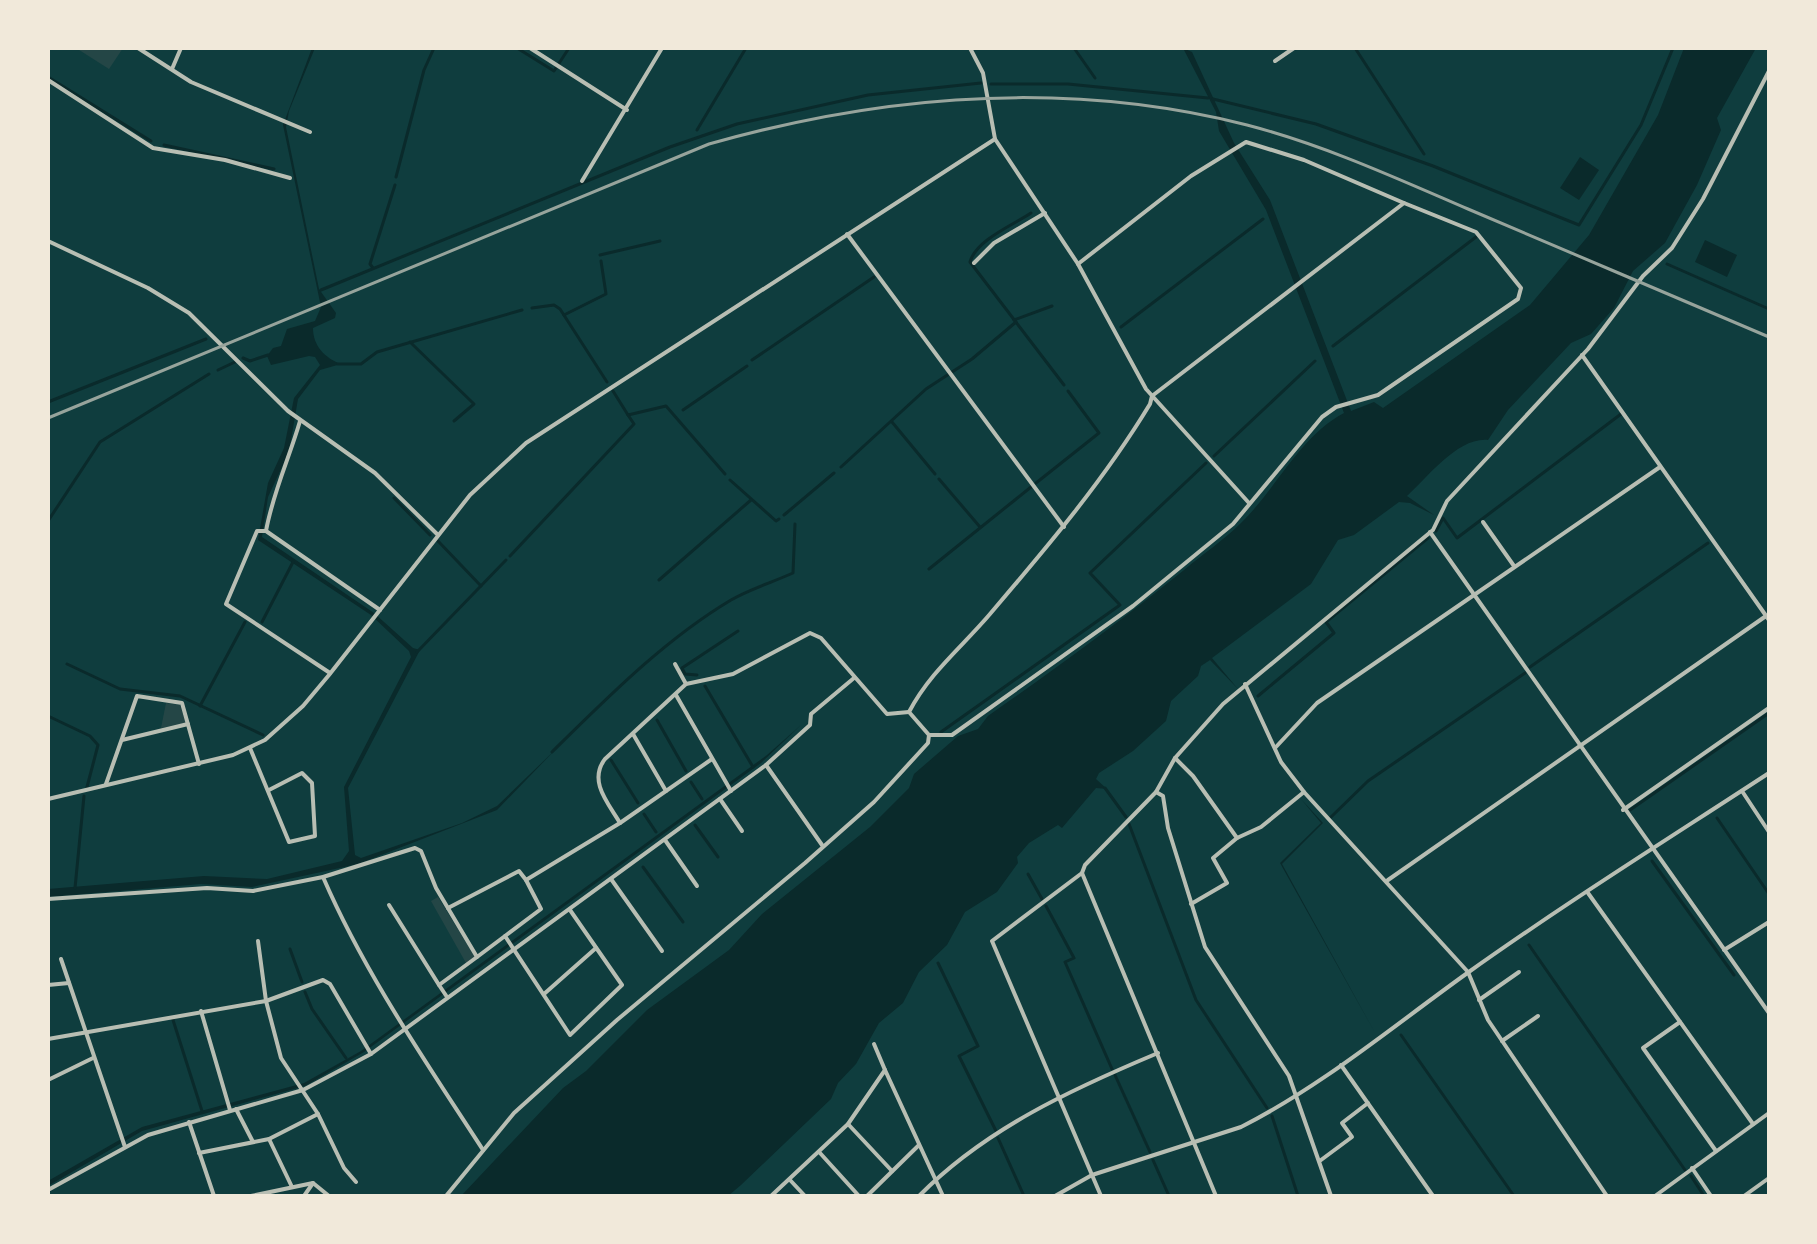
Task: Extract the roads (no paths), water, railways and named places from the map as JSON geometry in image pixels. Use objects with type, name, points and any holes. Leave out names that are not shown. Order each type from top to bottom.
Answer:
[{"type":"street","points":[[138,48],[191,82],[310,132]]},
{"type":"street","points":[[172,69],[181,48]]},
{"type":"street","points":[[530,48],[627,110]]},
{"type":"street","points":[[582,181],[662,48]]},
{"type":"street","points":[[970,48],[983,73],[995,139],[1078,264],[1152,396],[1249,503]]},
{"type":"street","points":[[1275,61],[1294,48]]},
{"type":"street","points":[[1101,1196],[992,941],[1082,873],[1085,865],[1156,792],[1175,758],[1245,684],[1430,532],[1456,490],[1582,355],[1643,276],[1672,248],[1703,199],[1769,71]]},
{"type":"street","points":[[48,80],[153,148],[225,160],[290,178]]},
{"type":"street","points":[[48,799],[199,764],[250,748],[278,730],[330,673],[470,495],[526,443],[995,139]]},
{"type":"street","points":[[929,735],[952,735],[1066,655],[1233,524],[1322,417],[1341,405],[1389,388],[1522,293],[1476,232],[1304,160],[1246,142],[1226,151],[1078,264]]},
{"type":"street","points":[[909,712],[923,686],[949,655],[979,627],[1064,527],[1124,447],[1152,396],[1404,203]]},
{"type":"street","points":[[974,263],[994,243],[1045,213]]},
{"type":"street","points":[[847,234],[1064,527]]},
{"type":"street","points":[[48,241],[148,288],[189,313],[298,420],[375,473],[437,534]]},
{"type":"street","points":[[1388,880],[1767,618],[1582,355]]},
{"type":"street","points":[[265,531],[273,495],[290,458],[298,420]]},
{"type":"street","points":[[1275,748],[1317,703],[1660,467]]},
{"type":"street","points":[[1483,522],[1514,566]]},
{"type":"street","points":[[330,673],[226,604],[257,531],[265,531],[379,611]]},
{"type":"street","points":[[1430,532],[1769,1013]]},
{"type":"street","points":[[620,823],[598,783],[598,768],[686,684],[733,674],[810,633],[821,638],[887,714],[909,712]]},
{"type":"street","points":[[675,664],[686,684]]},
{"type":"street","points":[[48,1190],[122,1143],[301,1087],[370,1053],[403,1025],[665,840],[720,799],[729,787],[766,765],[810,725],[811,714],[854,678]]},
{"type":"street","points":[[1245,684],[1275,748],[1304,792],[1388,880],[1468,972],[1479,1000],[1502,1041],[1607,1196]]},
{"type":"street","points":[[676,695],[729,787]]},
{"type":"street","points":[[105,785],[137,696],[182,703],[199,764]]},
{"type":"street","points":[[1623,810],[1769,708]]},
{"type":"street","points":[[446,1196],[514,1113],[552,1078],[874,802],[928,743],[929,735],[909,712]]},
{"type":"street","points":[[122,740],[188,724]]},
{"type":"street","points":[[633,734],[666,791]]},
{"type":"street","points":[[250,748],[289,842],[315,836],[312,783],[302,773],[269,790]]},
{"type":"street","points":[[1175,758],[1193,776],[1237,838]]},
{"type":"street","points":[[526,880],[620,823],[712,759]]},
{"type":"street","points":[[766,765],[822,846]]},
{"type":"street","points":[[1055,1196],[1092,1175],[1241,1127],[1297,1095],[1468,972],[1769,773]]},
{"type":"street","points":[[1742,791],[1768,829]]},
{"type":"street","points":[[1156,792],[1163,796],[1191,904],[1213,962],[1289,1076],[1321,1160],[1331,1196]]},
{"type":"street","points":[[1191,904],[1227,883],[1213,858],[1237,838],[1261,827],[1304,792]]},
{"type":"street","points":[[720,799],[742,831]]},
{"type":"street","points":[[665,840],[697,886]]},
{"type":"street","points":[[48,899],[207,888],[253,891],[323,877],[415,848],[421,851],[447,908],[477,957]]},
{"type":"street","points":[[440,986],[541,909],[519,871],[447,908]]},
{"type":"street","points":[[1082,873],[1216,1196]]},
{"type":"street","points":[[323,877],[342,920],[403,1025],[483,1150]]},
{"type":"street","points":[[611,879],[662,951]]},
{"type":"street","points":[[1588,893],[1753,1124]]},
{"type":"street","points":[[389,905],[446,996]]},
{"type":"street","points":[[506,938],[570,1035],[622,985],[570,910]]},
{"type":"street","points":[[1724,950],[1769,922]]},
{"type":"street","points":[[258,941],[266,1001],[281,1058],[318,1114],[344,1168],[356,1182]]},
{"type":"street","points":[[543,994],[596,948]]},
{"type":"street","points":[[61,959],[122,1143]]},
{"type":"street","points":[[1479,1000],[1519,972]]},
{"type":"street","points":[[48,1039],[266,1001],[323,980],[330,984],[370,1053]]},
{"type":"street","points":[[48,985],[69,983]]},
{"type":"street","points":[[201,1011],[231,1108],[253,1142]]},
{"type":"street","points":[[1502,1041],[1538,1016]]},
{"type":"street","points":[[1680,1022],[1643,1048],[1716,1151]]},
{"type":"street","points":[[874,1044],[943,1196]]},
{"type":"street","points":[[919,1196],[935,1179],[1058,1095],[1158,1053]]},
{"type":"street","points":[[48,1080],[93,1058]]},
{"type":"street","points":[[1341,1065],[1433,1196]]},
{"type":"street","points":[[771,1196],[848,1124],[885,1070]]},
{"type":"street","points":[[1321,1160],[1352,1137],[1342,1123],[1368,1103]]},
{"type":"street","points":[[1655,1196],[1769,1113]]},
{"type":"street","points":[[199,1153],[269,1139],[318,1114]]},
{"type":"street","points":[[189,1122],[214,1196]]},
{"type":"street","points":[[848,1124],[892,1171]]},
{"type":"street","points":[[269,1139],[292,1187]]},
{"type":"street","points":[[867,1196],[919,1145]]},
{"type":"street","points":[[820,1153],[859,1196]]},
{"type":"street","points":[[1692,1168],[1711,1196]]},
{"type":"street","points":[[1744,1196],[1769,1178]]},
{"type":"street","points":[[790,1180],[805,1196]]},
{"type":"street","points":[[304,1196],[313,1183]]},
{"type":"street","points":[[251,1196],[313,1183],[329,1196]]},
{"type":"waterway","points":[[396,177],[424,70],[434,48]]},
{"type":"waterway","points":[[517,48],[554,71],[569,48]]},
{"type":"waterway","points":[[697,130],[746,48]]},
{"type":"waterway","points":[[1074,48],[1095,78]]},
{"type":"waterway","points":[[1355,48],[1424,154]]},
{"type":"waterway","points":[[1213,99],[1316,124],[1433,166],[1579,225],[1641,125],[1673,48]]},
{"type":"waterway","points":[[48,77],[151,141]]},
{"type":"waterway","points":[[321,290],[670,147],[737,124],[868,95],[981,83]]},
{"type":"waterway","points":[[991,84],[1068,84],[1208,98]]},
{"type":"waterway","points":[[164,145],[274,169]]},
{"type":"waterway","points":[[373,268],[370,264],[395,185]]},
{"type":"waterway","points":[[1031,213],[987,240],[970,262],[1064,385]]},
{"type":"waterway","points":[[1121,327],[1263,219]]},
{"type":"waterway","points":[[1333,346],[1476,237]]},
{"type":"waterway","points":[[600,255],[660,241]]},
{"type":"waterway","points":[[564,315],[606,294],[601,261]]},
{"type":"waterway","points":[[1667,264],[1769,309]]},
{"type":"waterway","points":[[752,360],[874,277]]},
{"type":"waterway","points":[[532,308],[554,305],[560,309],[607,382]]},
{"type":"waterway","points":[[1014,320],[1052,306]]},
{"type":"waterway","points":[[338,364],[361,364],[377,352],[522,310]]},
{"type":"waterway","points":[[841,467],[926,389],[972,359],[1016,322]]},
{"type":"waterway","points":[[48,402],[206,339]]},
{"type":"waterway","points":[[410,342],[474,404],[454,421]]},
{"type":"waterway","points":[[243,358],[250,361],[268,355]]},
{"type":"waterway","points":[[1214,456],[1315,361]]},
{"type":"waterway","points":[[218,370],[235,362]]},
{"type":"waterway","points":[[683,410],[747,366]]},
{"type":"waterway","points":[[48,521],[100,442],[209,374]]},
{"type":"waterway","points":[[613,391],[628,415],[666,406],[725,474]]},
{"type":"waterway","points":[[1036,483],[1099,433],[1068,391]]},
{"type":"waterway","points":[[1436,531],[1443,518],[1457,538],[1621,414]]},
{"type":"waterway","points":[[510,556],[634,424],[628,415]]},
{"type":"waterway","points":[[892,422],[935,474]]},
{"type":"waterway","points":[[941,732],[1120,605],[1090,573],[1206,463]]},
{"type":"waterway","points":[[784,515],[834,473]]},
{"type":"waterway","points":[[939,479],[980,527]]},
{"type":"waterway","points":[[730,480],[776,521],[779,519]]},
{"type":"waterway","points":[[929,569],[1031,487]]},
{"type":"waterway","points":[[394,498],[430,535]]},
{"type":"waterway","points":[[659,580],[751,500]]},
{"type":"waterway","points":[[552,752],[682,633],[731,600],[793,573],[795,524]]},
{"type":"waterway","points":[[1258,696],[1334,633],[1326,622],[1428,538]]},
{"type":"waterway","points":[[438,541],[481,586]]},
{"type":"waterway","points":[[1530,667],[1708,543]]},
{"type":"waterway","points":[[417,652],[506,560]]},
{"type":"waterway","points":[[262,622],[293,562]]},
{"type":"waterway","points":[[200,706],[245,622]]},
{"type":"waterway","points":[[697,675],[685,674],[682,668],[738,631]]},
{"type":"waterway","points":[[67,664],[120,689],[180,696],[263,735]]},
{"type":"waterway","points":[[1331,817],[1368,781],[1525,673]]},
{"type":"waterway","points":[[705,686],[753,767]]},
{"type":"waterway","points":[[1630,810],[1769,713]]},
{"type":"waterway","points":[[48,716],[90,736],[98,745],[87,787]]},
{"type":"waterway","points":[[657,720],[686,771]]},
{"type":"waterway","points":[[611,760],[638,803]]},
{"type":"waterway","points":[[691,782],[702,799]]},
{"type":"waterway","points":[[1105,788],[1126,817]]},
{"type":"waterway","points":[[75,888],[84,796]]},
{"type":"waterway","points":[[644,814],[656,832]]},
{"type":"waterway","points":[[1717,818],[1769,894]]},
{"type":"waterway","points":[[1129,824],[1196,1000],[1267,1108]]},
{"type":"waterway","points":[[695,825],[718,857]]},
{"type":"waterway","points":[[1652,861],[1734,975]]},
{"type":"waterway","points":[[643,867],[683,922]]},
{"type":"waterway","points":[[1028,874],[1042,899]]},
{"type":"waterway","points":[[1046,906],[1074,958],[1065,962],[1112,1069]]},
{"type":"waterway","points":[[1529,945],[1685,1170]]},
{"type":"waterway","points":[[290,949],[302,982]]},
{"type":"waterway","points":[[938,963],[978,1046],[959,1056],[997,1133]]},
{"type":"waterway","points":[[305,992],[312,1009],[346,1058]]},
{"type":"waterway","points":[[173,1020],[202,1111]]},
{"type":"waterway","points":[[1401,1035],[1514,1196]]},
{"type":"waterway","points":[[1115,1075],[1150,1152]]},
{"type":"waterway","points":[[1272,1116],[1298,1196]]},
{"type":"waterway","points":[[998,1138],[1024,1196]]},
{"type":"waterway","points":[[1153,1160],[1169,1196]]},
{"type":"waterway","points":[[1691,1176],[1704,1196]]},
{"type":"railway","points":[[48,418],[709,144],[842,114],[910,104],[977,99],[1045,98],[1113,102],[1180,111],[1276,133],[1387,174],[1769,337]]}]
